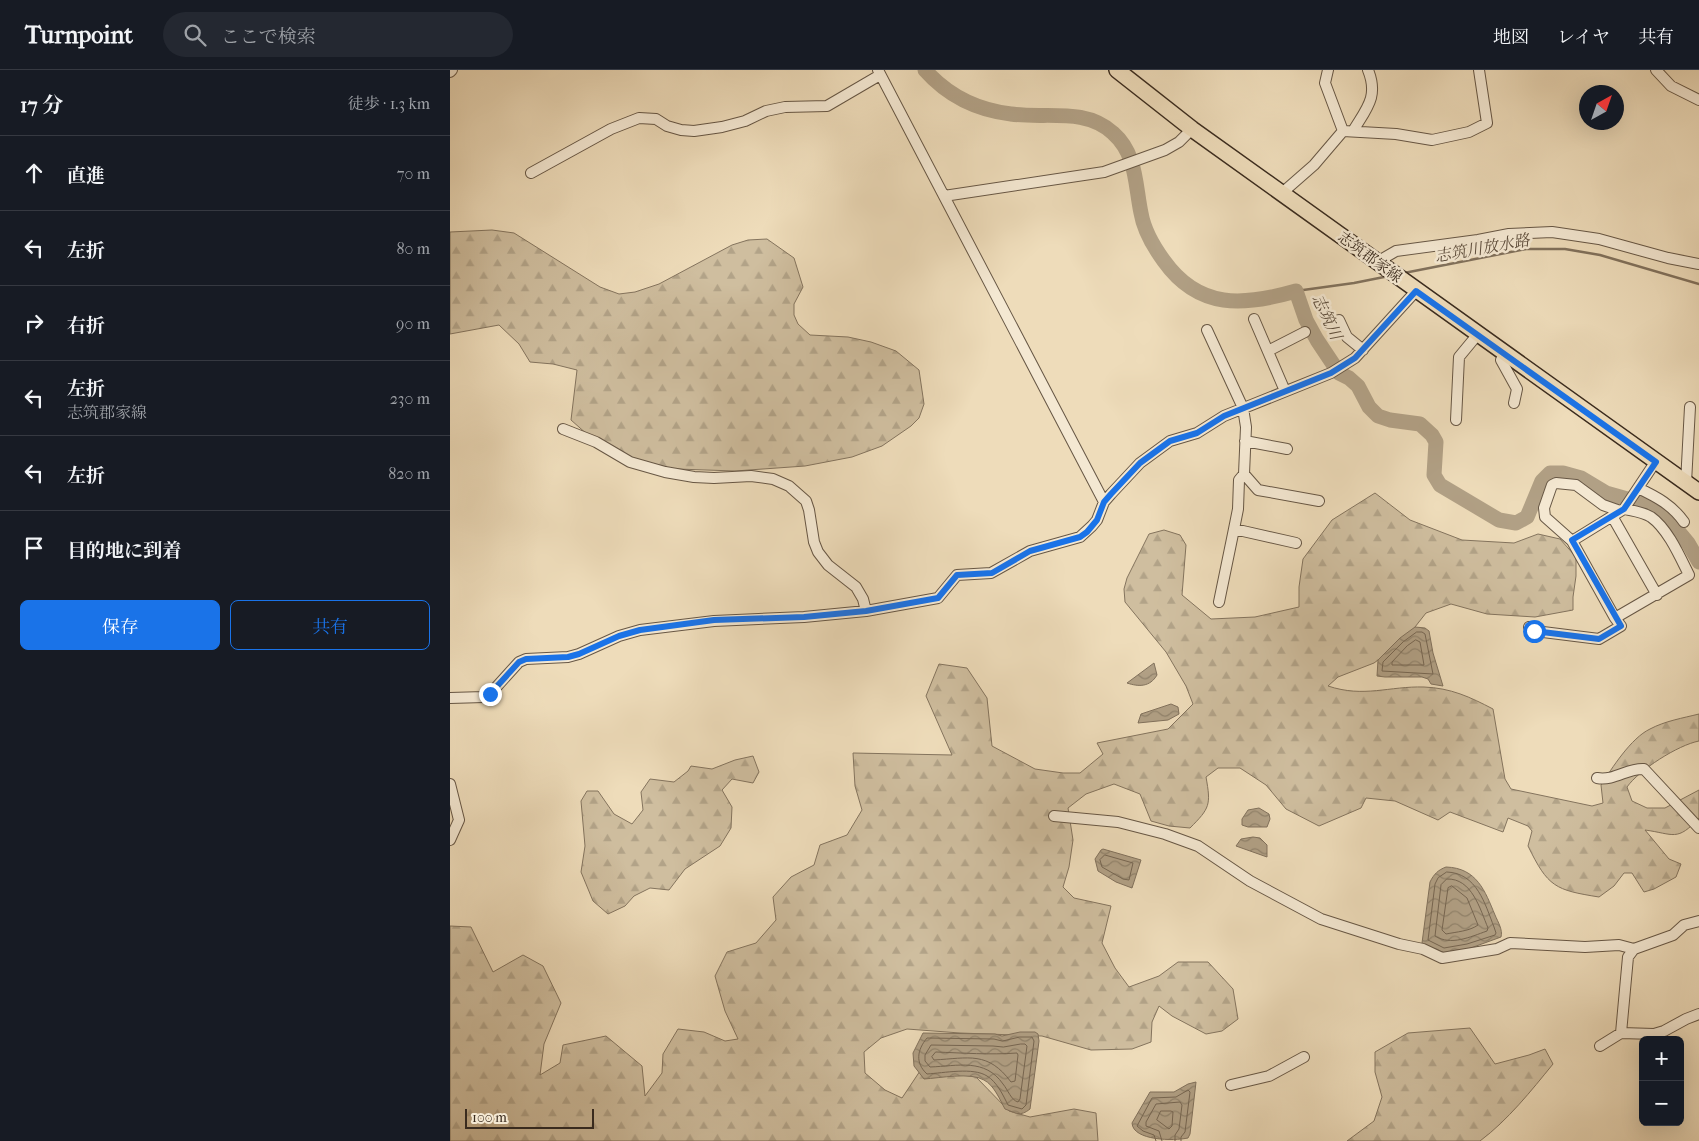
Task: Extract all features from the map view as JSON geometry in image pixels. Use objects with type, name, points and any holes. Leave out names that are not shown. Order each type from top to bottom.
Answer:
[{"type":"main road","name":"志筑郡家線","points":[[1117,70],[1192,129],[1693,487]]},
{"type":"street","points":[[1328,70],[1325,83],[1348,131]]},
{"type":"street","points":[[1282,194],[1348,131],[1370,102],[1373,81],[1368,70]]},
{"type":"street","points":[[1348,131],[1396,134],[1432,140],[1469,132],[1487,123],[1479,70]]},
{"type":"street","points":[[1656,70],[1671,86],[1699,100]]},
{"type":"street","points":[[531,172],[611,130],[639,118],[656,119],[667,126],[681,130],[694,131],[722,128],[745,121],[766,111],[827,106],[879,73],[1104,502]]},
{"type":"street","points":[[944,196],[1104,172],[1165,150],[1178,142],[1192,129]]},
{"type":"street","points":[[1377,262],[1396,252],[1509,234],[1545,232],[1585,236],[1668,258],[1699,264]]},
{"type":"street","points":[[450,698],[484,697],[490,694],[519,662],[526,659],[568,657],[619,636],[640,630],[714,620],[804,617],[866,611],[938,598],[957,575],[992,573],[1030,551],[1080,537],[1097,520],[1104,502],[1140,463],[1170,441],[1197,433],[1224,416],[1263,402],[1343,367],[1363,350],[1414,289]]},
{"type":"street","points":[[1254,319],[1285,391]]},
{"type":"street","points":[[1338,320],[1347,337],[1363,350]]},
{"type":"street","points":[[1208,330],[1243,408],[1246,427],[1244,474],[1239,480],[1238,509],[1219,602]]},
{"type":"street","points":[[1268,351],[1305,332]]},
{"type":"street","points":[[1456,420],[1458,357],[1478,334]]},
{"type":"street","points":[[1504,353],[1501,360],[1516,389],[1514,403]]},
{"type":"street","points":[[1690,407],[1688,445],[1693,487]]},
{"type":"street","points":[[562,429],[596,442],[630,462],[665,472],[714,478],[751,476],[773,479],[789,486],[806,501],[814,542],[818,552],[828,565],[856,587],[863,599],[866,611]]},
{"type":"street","points":[[1245,441],[1287,449]]},
{"type":"street","points":[[1688,445],[1699,446]]},
{"type":"street","points":[[1572,540],[1621,510],[1656,462]]},
{"type":"street","points":[[1244,474],[1258,490],[1319,501]]},
{"type":"street","points":[[1529,627],[1534,631],[1599,639],[1621,626],[1615,618],[1572,540],[1548,522],[1543,512],[1552,485],[1556,483],[1576,485],[1603,505],[1652,517],[1669,537],[1690,575],[1615,618]]},
{"type":"street","points":[[1636,491],[1658,498],[1676,511],[1684,522]]},
{"type":"street","points":[[1621,510],[1656,595]]},
{"type":"street","points":[[1234,530],[1296,543]]},
{"type":"street","points":[[1597,778],[1614,778],[1630,772],[1644,770],[1699,828]]},
{"type":"street","points":[[450,784],[459,820],[450,840]]},
{"type":"street","points":[[1054,816],[1118,822],[1165,834],[1198,846],[1250,881],[1321,919],[1399,944],[1423,949],[1442,958],[1498,949],[1510,943],[1585,947],[1619,945],[1634,949]]},
{"type":"street","points":[[1621,1033],[1628,957],[1634,949],[1673,935],[1684,925],[1699,921]]},
{"type":"street","points":[[1600,1046],[1621,1033],[1654,1034],[1699,1014]]},
{"type":"street","points":[[1231,1085],[1269,1076],[1304,1057]]},
{"type":"green space","points":[[492,230],[514,233],[600,287],[619,294],[635,292],[659,284],[732,245],[748,240],[767,239],[794,258],[803,287],[794,304],[794,315],[798,324],[810,335],[848,337],[871,342],[896,351],[919,370],[924,404],[919,418],[911,426],[882,446],[852,457],[805,466],[735,471],[648,468],[597,443],[571,420],[577,370],[553,364],[530,362],[519,344],[499,325],[450,334],[450,232]]},
{"type":"green space","points":[[1375,493],[1410,520],[1462,540],[1514,543],[1538,534],[1560,539],[1576,557],[1573,610],[1535,617],[1487,614],[1451,604],[1426,613],[1404,641],[1374,663],[1338,677],[1328,686],[1353,691],[1411,687],[1434,688],[1452,691],[1476,701],[1493,709],[1505,779],[1511,789],[1592,806],[1603,803],[1601,785],[1622,754],[1636,739],[1656,726],[1699,714],[1699,741],[1681,747],[1660,759],[1640,773],[1627,787],[1632,801],[1647,808],[1665,808],[1699,790],[1699,818],[1692,826],[1685,831],[1675,834],[1645,830],[1669,859],[1681,864],[1676,877],[1654,889],[1644,892],[1632,873],[1624,873],[1614,886],[1599,897],[1572,892],[1554,884],[1541,870],[1528,846],[1532,831],[1528,826],[1508,818],[1503,832],[1450,812],[1438,820],[1395,801],[1366,798],[1361,808],[1319,826],[1286,809],[1266,785],[1240,768],[1218,768],[1206,777],[1207,805],[1202,816],[1190,828],[1169,826],[1151,821],[1140,794],[1114,784],[1086,794],[1068,808],[1073,840],[1069,867],[1063,887],[1074,898],[1111,906],[1102,943],[1115,968],[1129,987],[1159,976],[1178,962],[1208,962],[1233,989],[1238,1019],[1222,1031],[1206,1034],[1172,1016],[1159,1006],[1152,1022],[1151,1042],[1132,1049],[1091,1050],[1042,1036],[907,1029],[881,1038],[864,1052],[865,1073],[885,1090],[902,1098],[920,1071],[976,1077],[1009,1111],[1030,1117],[1074,1109],[1096,1113],[1098,1141],[450,1141],[450,926],[471,927],[493,972],[523,955],[543,966],[561,1003],[544,1044],[540,1075],[560,1063],[563,1045],[606,1036],[642,1066],[645,1096],[662,1073],[663,1054],[678,1029],[704,1032],[725,1041],[738,1039],[725,1011],[715,976],[727,952],[756,943],[776,920],[773,897],[791,877],[814,865],[820,845],[847,835],[862,810],[855,786],[853,753],[952,755],[926,696],[939,664],[967,668],[987,698],[992,746],[1035,769],[1063,773],[1080,773],[1103,754],[1097,743],[1168,729],[1193,704],[1186,686],[1166,652],[1125,602],[1124,589],[1127,578],[1149,534],[1164,530],[1180,535],[1186,545],[1182,595],[1211,619],[1255,617],[1299,607],[1299,587],[1303,559],[1332,520]]},
{"type":"green space","points":[[753,756],[759,772],[753,783],[732,779],[722,790],[732,807],[731,828],[720,846],[685,869],[669,890],[650,888],[634,896],[625,906],[608,914],[593,901],[581,872],[585,846],[581,801],[587,791],[598,791],[614,814],[632,824],[643,810],[641,792],[650,779],[674,782],[688,771],[691,766],[712,769],[735,760]]},
{"type":"green space","points":[[1470,1028],[1495,1064],[1545,1049],[1553,1064],[1519,1105],[1500,1124],[1480,1141],[1347,1141],[1374,1121],[1382,1097],[1375,1072],[1375,1052],[1408,1033]]},
{"type":"water","points":[[1415,627],[1425,628],[1429,631],[1433,653],[1443,686],[1431,684],[1428,679],[1422,677],[1377,676],[1378,660],[1400,638]]},
{"type":"water","points":[[1154,663],[1157,675],[1151,682],[1144,685],[1127,683]]},
{"type":"water","points":[[1171,704],[1178,707],[1179,714],[1168,720],[1138,723],[1141,714]]},
{"type":"water","points":[[1259,808],[1269,814],[1270,819],[1267,827],[1248,827],[1242,825],[1242,819],[1248,810]]},
{"type":"water","points":[[1260,838],[1267,845],[1267,857],[1236,846],[1241,839]]},
{"type":"water","points":[[1103,849],[1141,860],[1132,888],[1116,882],[1098,871],[1095,859]]},
{"type":"water","points":[[1446,867],[1457,868],[1472,876],[1478,882],[1499,923],[1501,937],[1468,949],[1443,953],[1422,943],[1430,882],[1436,873]]},
{"type":"water","points":[[1020,1032],[1035,1032],[1038,1034],[1039,1041],[1030,1109],[1023,1113],[1018,1114],[1005,1109],[994,1089],[984,1080],[971,1076],[924,1079],[914,1066],[913,1053],[923,1033],[995,1034],[1002,1036]]},
{"type":"water","points":[[1196,1082],[1188,1138],[1155,1138],[1139,1133],[1134,1129],[1132,1123],[1150,1092],[1174,1092]]},
{"type":"waterway","name":"志筑川","points":[[925,70],[953,94],[986,109],[1011,114],[1077,117],[1102,125],[1113,133],[1121,141],[1131,160],[1142,220],[1147,232],[1164,261],[1178,277],[1192,288],[1207,296],[1224,300],[1258,300],[1296,291],[1306,320],[1317,340],[1339,373],[1349,378],[1358,386],[1369,407],[1378,416],[1390,420],[1420,424],[1432,435],[1436,442],[1434,475],[1440,485],[1499,520],[1516,523],[1527,517],[1542,481],[1550,473],[1563,473],[1581,478],[1606,493],[1659,508],[1688,543],[1699,562]]},
{"type":"waterway","name":"志筑川放水路","points":[[1404,273],[1526,249],[1565,249],[1600,255],[1699,284]]},
{"type":"waterway","name":"志筑川放水路","points":[[1296,291],[1389,276]]},
{"type":"route","points":[[490,694],[519,662],[526,659],[568,657],[619,636],[640,630],[714,620],[804,617],[866,611],[938,598],[957,575],[992,573],[1030,551],[1080,537],[1097,520],[1104,502],[1140,463],[1154,452],[1174,439],[1204,430],[1224,416],[1263,402],[1286,390],[1343,367],[1355,358],[1416,291],[1656,462],[1624,509],[1572,540],[1621,626],[1599,639],[1534,631]]}]
